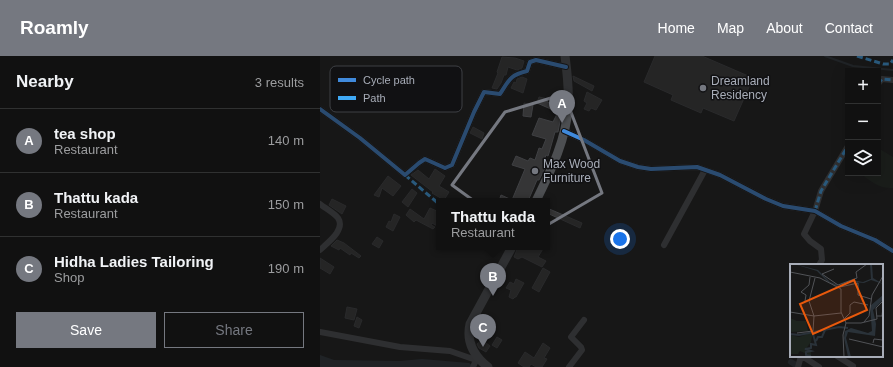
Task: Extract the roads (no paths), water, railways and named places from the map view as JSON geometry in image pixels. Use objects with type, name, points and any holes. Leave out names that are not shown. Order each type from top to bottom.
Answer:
[{"type":"main road","points":[[537,198],[563,139],[568,108],[565,56]]},
{"type":"main road","points":[[488,367],[475,362],[469,342],[468,332],[470,324],[510,250]]},
{"type":"street","points":[[320,109],[360,138],[405,175],[425,159],[445,168],[452,164],[484,92],[500,94],[507,81],[513,75],[527,71],[530,62],[536,60],[566,67]]},
{"type":"street","points":[[881,81],[893,80]]},
{"type":"street","points":[[564,131],[584,140],[620,161],[638,168],[651,169],[693,166],[720,175],[766,199],[783,206],[815,211],[841,226],[875,240],[893,251]]},
{"type":"street","points":[[820,264],[822,260],[821,249],[810,241],[804,234],[815,211],[821,191],[845,151]]},
{"type":"street","points":[[664,246],[705,170]]},
{"type":"street","points":[[320,204],[338,219],[340,224],[339,230],[320,250]]},
{"type":"street","points":[[569,367],[582,350],[571,337],[584,320]]},
{"type":"street","points":[[320,332],[400,347],[450,351],[473,359],[475,362]]},
{"type":"street","points":[[803,357],[819,367]]},
{"type":"street","points":[[839,357],[853,366]]},
{"type":"waterway","points":[[825,56],[853,66],[893,70]]},
{"type":"waterway","points":[[791,362],[796,365]]},
{"type":"place","name":"Dreamland Residency","points":[[703,88]]},
{"type":"place","name":"tea shop","points":[[562,123]]},
{"type":"place","name":"Max Wood Furniture","points":[[535,171]]},
{"type":"place","name":"Thattu kada","points":[[493,296]]},
{"type":"place","name":"Hidha Ladies Tailoring","points":[[483,347]]}]
